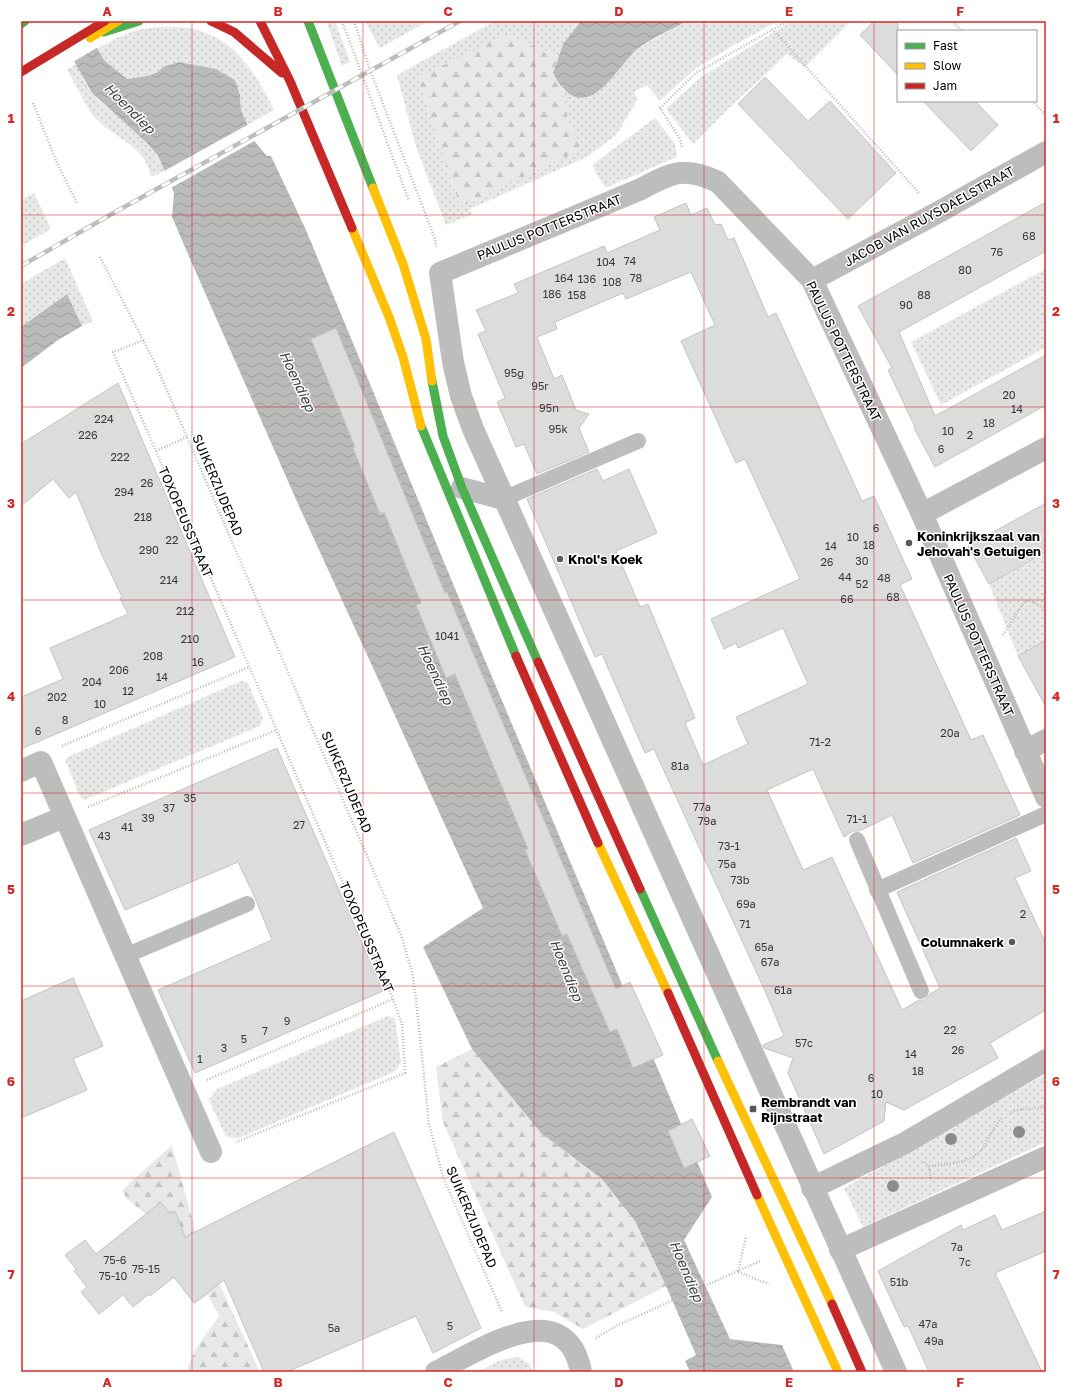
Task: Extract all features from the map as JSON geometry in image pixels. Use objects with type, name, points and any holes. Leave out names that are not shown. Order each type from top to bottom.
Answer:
[{"type":"main road","points":[[21,24],[25,21]]},
{"type":"main road","points":[[21,72],[105,21]]},
{"type":"main road","points":[[21,82],[50,62],[118,21]]},
{"type":"main road","points":[[97,34],[139,21]]},
{"type":"main road","points":[[211,21],[234,32],[290,81]]},
{"type":"main road","points":[[260,21],[290,81],[389,317],[403,357],[419,421],[494,606],[580,805],[679,1017],[767,1218],[838,1372]]},
{"type":"main road","points":[[308,21],[403,264],[426,339],[433,390],[443,436],[462,488],[594,791],[715,1055],[818,1273],[862,1372]]},
{"type":"street","name":"JACOB VAN RUYSDAELSTRAAT","points":[[812,280],[937,213],[1046,152]]},
{"type":"street","name":"PAULUS POTTERSTRAAT","points":[[440,273],[642,189],[660,178],[688,172],[703,175],[718,182],[812,280],[922,514],[1046,797]]},
{"type":"street","points":[[440,273],[453,362],[461,396],[503,498],[896,1372]]},
{"type":"street","points":[[922,514],[1046,448]]},
{"type":"street","points":[[462,488],[503,498]]},
{"type":"street","points":[[1025,751],[1046,740]]},
{"type":"street","points":[[21,771],[41,762],[183,1091],[211,1152]]},
{"type":"street","points":[[21,834],[64,817]]},
{"type":"street","points":[[812,1188],[905,1143],[1046,1060]]},
{"type":"street","points":[[840,1250],[1046,1157]]},
{"type":"street","points":[[436,1372],[512,1334],[540,1330],[552,1332],[565,1339],[575,1351],[581,1372]]},
{"type":"lane","points":[[503,498],[638,441]]},
{"type":"lane","points":[[877,890],[1046,814]]},
{"type":"lane","points":[[856,840],[921,991]]},
{"type":"lane","points":[[125,956],[247,904]]},
{"type":"path","points":[[342,21],[410,206]]},
{"type":"path","points":[[354,21],[370,70],[435,239],[440,273]]},
{"type":"path","points":[[688,172],[680,139],[660,108],[696,73],[788,21]]},
{"type":"path","points":[[952,21],[961,30]]},
{"type":"path","points":[[772,29],[937,213]]},
{"type":"path","points":[[1033,102],[1046,115]]},
{"type":"path","points":[[32,103],[57,163],[77,203]]},
{"type":"path","name":"SUIKERZIJDEPAD","points":[[100,257],[144,340],[401,935],[412,972],[429,1124],[443,1177],[512,1334]]},
{"type":"path","name":"TOXOPEUSSTRAAT","points":[[144,340],[113,352],[393,999],[183,1091]]},
{"type":"path","points":[[156,451],[187,437]]},
{"type":"path","points":[[986,663],[1024,602],[1029,600],[1046,609]]},
{"type":"path","points":[[41,762],[58,747],[249,667]]},
{"type":"path","points":[[64,817],[277,730]]},
{"type":"path","points":[[211,1152],[406,1073],[402,1024],[393,999]]},
{"type":"path","points":[[929,1166],[958,1163],[973,1157],[986,1144],[994,1126],[1010,1112],[1046,1107]]},
{"type":"path","points":[[905,1143],[929,1166],[935,1207]]},
{"type":"path","points":[[575,1351],[618,1325],[738,1272]]},
{"type":"green space","points":[[326,21],[335,21],[350,62],[342,66]]},
{"type":"green space","points":[[365,21],[428,21],[380,48]]},
{"type":"green space","points":[[495,21],[581,21],[563,44],[558,57],[506,35],[419,82],[460,207],[580,150],[568,120],[563,89],[574,96],[587,98],[616,74],[627,58],[638,48],[687,21],[778,21],[695,69],[660,101],[647,85],[634,92],[638,99],[616,135],[587,157],[470,209],[472,214],[446,225],[416,147],[397,75]]},
{"type":"green space","points":[[792,21],[851,21],[805,67],[787,54],[693,144],[666,109],[701,77]]},
{"type":"green space","points":[[164,27],[189,28],[205,33],[219,39],[231,48],[242,58],[251,70],[274,110],[247,125],[241,110],[240,95],[235,80],[216,69],[179,62],[165,66],[156,73],[147,76],[127,79],[104,60],[97,49],[114,39],[136,30]]},
{"type":"green space","points":[[506,35],[558,57],[553,73],[563,89],[568,120],[581,150],[460,207],[419,82],[421,76]]},
{"type":"green space","points":[[76,64],[90,91],[151,148],[164,171],[151,177],[148,166],[136,150],[95,118],[67,70]]},
{"type":"green space","points":[[655,118],[675,144],[677,157],[605,188],[592,165]]},
{"type":"green space","points":[[34,193],[51,229],[21,246],[21,200]]},
{"type":"green space","points":[[65,258],[93,321],[82,326],[67,294],[21,327],[21,284]]},
{"type":"green space","points":[[1046,269],[1046,347],[941,405],[911,342]]},
{"type":"green space","points":[[1046,553],[1046,640],[1018,656],[989,584]]},
{"type":"green space","points":[[241,681],[248,683],[263,718],[260,726],[84,800],[80,796],[65,760],[70,756]]},
{"type":"green space","points":[[388,1016],[395,1019],[401,1062],[396,1071],[239,1138],[226,1137],[209,1100],[217,1089]]},
{"type":"green space","points":[[472,1049],[541,1133],[602,1179],[635,1221],[666,1286],[583,1329],[554,1312],[525,1307],[443,1122],[436,1067]]},
{"type":"green space","points":[[1046,1074],[1046,1142],[863,1227],[844,1188]]},
{"type":"green space","points":[[172,1145],[196,1233],[260,1372],[186,1372],[195,1350],[219,1316],[208,1295],[194,1304],[179,1283],[173,1279],[147,1215],[127,1199],[122,1190]]},
{"type":"green space","points":[[517,1357],[528,1363],[534,1372],[477,1372],[501,1360]]},
{"type":"water","name":"Hoendiep","points":[[81,21],[104,60],[127,79],[147,76],[156,73],[165,66],[179,62],[216,69],[235,80],[240,95],[241,110],[255,142],[267,156],[271,156],[306,230],[476,639],[712,1197],[684,1240],[730,1339],[782,1345],[794,1372],[690,1372],[685,1361],[696,1355],[666,1286],[635,1221],[602,1179],[541,1133],[472,1049],[423,947],[483,908],[298,504],[191,261],[172,217],[174,193],[158,156],[146,142],[92,93],[66,47]]},
{"type":"water","points":[[581,21],[687,21],[636,50],[604,87],[594,94],[584,98],[573,96],[563,88],[553,73],[563,44]]},
{"type":"water","points":[[67,294],[82,326],[58,340],[21,368],[21,327]]},
{"type":"pier","points":[[49,21],[83,21],[98,47],[73,62]]},
{"type":"pier","points":[[249,124],[256,140],[171,188],[164,171]]},
{"type":"building","points":[[874,21],[898,21],[897,74],[860,35]]},
{"type":"building","points":[[765,77],[808,121],[830,101],[896,173],[848,219],[738,104]]},
{"type":"building","points":[[924,102],[976,102],[998,125],[971,151]]},
{"type":"building","points":[[1046,202],[1046,251],[899,332],[935,416],[1046,355],[1046,405],[935,467],[914,428],[915,427],[888,370],[892,368],[858,306]]},
{"type":"building","points":[[686,203],[691,215],[707,208],[715,225],[721,224],[728,240],[734,238],[768,317],[776,313],[862,501],[874,496],[912,579],[900,585],[971,740],[983,735],[1020,815],[913,863],[892,815],[859,831],[853,831],[844,837],[813,769],[767,790],[803,870],[832,857],[902,1010],[919,1000],[925,1000],[930,994],[940,988],[897,892],[1016,838],[1031,871],[1015,878],[1046,944],[1046,1010],[990,1043],[998,1058],[904,1110],[886,1102],[884,1121],[824,1154],[788,1073],[793,1058],[764,1048],[763,1045],[784,1036],[765,991],[654,749],[645,753],[602,654],[595,657],[527,499],[597,469],[603,481],[629,469],[657,533],[616,551],[640,607],[648,604],[695,718],[685,723],[703,765],[748,744],[736,717],[808,684],[783,628],[738,648],[736,643],[724,649],[711,619],[800,579],[745,459],[736,463],[681,341],[715,325],[691,272],[626,299],[623,293],[555,322],[557,329],[537,337],[554,379],[562,375],[576,410],[589,414],[579,428],[589,452],[537,474],[524,444],[516,447],[497,402],[505,398],[478,334],[486,331],[476,310],[518,293],[514,284],[604,246],[607,253],[660,230],[654,217]]},
{"type":"building","points":[[336,328],[445,593],[447,592],[616,989],[630,982],[663,1055],[633,1068],[617,1029],[610,1032],[567,934],[562,936],[525,850],[528,849],[455,674],[446,678],[416,605],[421,603],[384,512],[380,514],[353,448],[355,447],[311,339]]},
{"type":"building","points":[[118,383],[235,657],[21,749],[21,697],[63,679],[50,648],[128,614],[76,492],[69,498],[53,479],[21,506],[21,444]]},
{"type":"building","points":[[1046,503],[1046,552],[989,584],[968,546]]},
{"type":"building","points":[[1046,640],[1046,707],[1018,656]]},
{"type":"building","points":[[277,748],[383,991],[195,1073],[158,990],[272,940],[256,900],[238,862],[125,910],[89,830]]},
{"type":"building","points":[[73,978],[103,1046],[73,1059],[87,1090],[21,1118],[21,1001]]},
{"type":"building","points":[[692,1119],[710,1156],[684,1168],[668,1131]]},
{"type":"building","points":[[394,1132],[481,1328],[433,1353],[416,1316],[287,1372],[264,1372],[224,1280],[194,1303],[174,1277],[133,1307],[123,1295],[99,1314],[81,1292],[87,1287],[74,1271],[76,1269],[65,1255],[85,1240],[96,1254],[161,1202],[169,1213],[175,1211],[185,1237]]},
{"type":"building","points":[[1046,1211],[1046,1251],[995,1273],[1042,1372],[929,1372],[908,1326],[904,1327],[878,1271],[961,1225],[963,1230],[995,1215],[1002,1230]]},
{"type":"railway","points":[[21,266],[117,211],[460,21]]},
{"type":"traffic: fast","points":[[21,24],[25,21]]},
{"type":"traffic: fast","points":[[104,32],[139,21]]},
{"type":"traffic: fast","points":[[308,21],[373,188]]},
{"type":"traffic: fast","points":[[432,381],[443,436],[462,488],[538,662]]},
{"type":"traffic: fast","points":[[421,426],[516,656]]},
{"type":"traffic: fast","points":[[640,889],[718,1061]]},
{"type":"traffic: slow","points":[[90,38],[118,21]]},
{"type":"traffic: slow","points":[[373,188],[403,264],[426,339],[432,381]]},
{"type":"traffic: slow","points":[[352,228],[389,317],[403,357],[421,426]]},
{"type":"traffic: slow","points":[[598,843],[668,993]]},
{"type":"traffic: slow","points":[[718,1061],[832,1304]]},
{"type":"traffic: slow","points":[[757,1195],[838,1372]]},
{"type":"traffic: jam","points":[[21,72],[105,21]]},
{"type":"traffic: jam","points":[[211,21],[234,32],[282,73]]},
{"type":"traffic: jam","points":[[260,21],[290,81],[352,228]]},
{"type":"traffic: jam","points":[[516,656],[598,843]]},
{"type":"traffic: jam","points":[[538,662],[640,889]]},
{"type":"traffic: jam","points":[[668,993],[757,1195]]},
{"type":"traffic: jam","points":[[832,1304],[862,1372]]},
{"type":"place","name":"Koninkrijkszaal van Jehovah's Getuigen","points":[[909,543]]},
{"type":"place","name":"Knol's Koek","points":[[560,559]]},
{"type":"place","name":"Columnakerk","points":[[1012,942]]},
{"type":"place","name":"Rembrandt van Rijnstraat","points":[[753,1109]]}]
